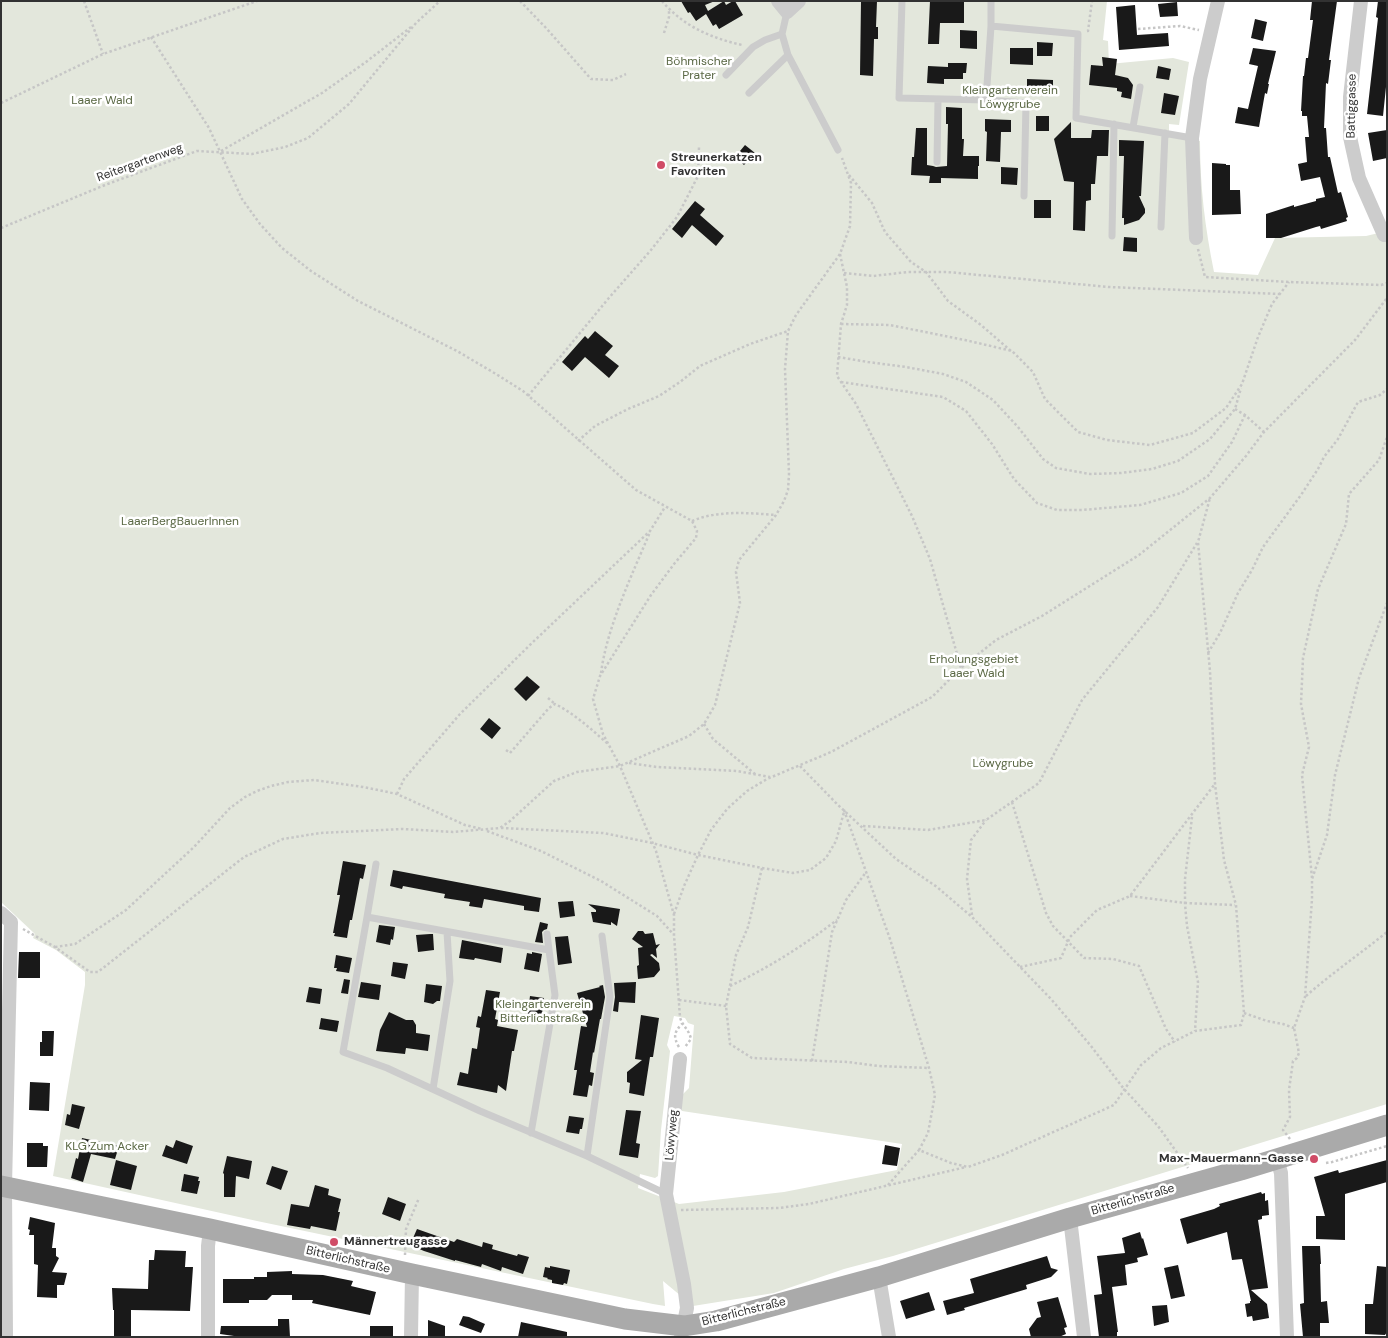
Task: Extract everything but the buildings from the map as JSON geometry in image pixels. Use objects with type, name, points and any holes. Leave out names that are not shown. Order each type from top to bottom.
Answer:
[{"type":"main road","name":"Bitterlichstraße","points":[[3,1186],[210,1229],[409,1264],[626,1319],[683,1331],[879,1277],[1070,1218],[1387,1126]]},
{"type":"street","points":[[782,6],[799,1]]},
{"type":"street","points":[[1196,238],[1192,138],[1200,79],[1218,1]]},
{"type":"street","name":"Battiggasse","points":[[1361,1],[1350,97],[1350,137],[1359,178],[1384,235]]},
{"type":"street","points":[[6,1337],[3,1186],[11,921]]},
{"type":"street","name":"Löwyweg","points":[[681,1055],[666,1194],[687,1308],[683,1331]]},
{"type":"street","points":[[1277,1159],[1281,1173],[1287,1337]]},
{"type":"street","points":[[1070,1218],[1084,1337]]},
{"type":"street","points":[[208,1337],[208,1246],[210,1229]]},
{"type":"street","points":[[409,1264],[411,1337]]},
{"type":"street","points":[[879,1277],[889,1337]]},
{"type":"lane","points":[[902,1],[899,98],[1026,103],[1024,196]]},
{"type":"lane","points":[[986,100],[991,1]]},
{"type":"lane","points":[[782,6],[782,34],[788,55],[838,150]]},
{"type":"lane","points":[[991,26],[1078,34],[1076,118],[1192,138]]},
{"type":"lane","points":[[726,75],[753,47],[782,34]]},
{"type":"lane","points":[[749,93],[788,55]]},
{"type":"lane","points":[[1133,127],[1140,87]]},
{"type":"lane","points":[[938,100],[938,162]]},
{"type":"lane","points":[[1112,236],[1114,124]]},
{"type":"lane","points":[[1161,227],[1165,133]]},
{"type":"lane","points":[[376,864],[343,1052],[387,1068],[531,1133],[587,1156],[666,1194]]},
{"type":"lane","points":[[367,917],[549,950]]},
{"type":"lane","points":[[433,1089],[450,981],[446,932]]},
{"type":"lane","points":[[531,1133],[555,995],[547,934]]},
{"type":"lane","points":[[587,1156],[610,997],[602,936]]},
{"type":"path","points":[[84,1],[103,54]]},
{"type":"path","points":[[1,103],[103,54],[257,1]]},
{"type":"path","name":"Reitergartenweg","points":[[1,228],[105,185],[197,151],[252,154],[285,147],[308,138],[349,104],[416,24],[440,1]]},
{"type":"path","points":[[520,1],[591,79],[613,80],[626,74]]},
{"type":"path","points":[[662,1],[670,10],[699,31],[722,40],[753,47]]},
{"type":"path","points":[[1078,34],[1088,30],[1092,1]]},
{"type":"path","points":[[664,33],[670,10]]},
{"type":"path","points":[[220,152],[322,93],[416,24]]},
{"type":"path","points":[[1138,29],[1184,26],[1210,32]]},
{"type":"path","points":[[151,38],[209,128],[242,199],[260,224],[282,248],[311,271],[358,301],[457,351],[496,374],[528,396],[636,490],[692,521],[697,531],[696,538],[674,564],[652,595],[600,676]]},
{"type":"path","points":[[528,396],[677,217],[698,176],[699,147]]},
{"type":"path","points":[[500,828],[554,781],[577,772],[620,766],[689,736],[704,724],[716,705],[740,603],[736,572],[739,560],[776,515],[788,490],[785,369],[788,331],[796,314],[840,254],[850,226],[851,183],[838,150]]},
{"type":"path","points":[[847,172],[872,203],[885,232],[911,262],[926,272],[948,301],[1012,351],[1032,372],[1045,399],[1078,432],[1107,440],[1150,445],[1193,434],[1226,408],[1242,384]]},
{"type":"path","points":[[1196,238],[1205,277],[1289,282],[1381,285],[1387,283]]},
{"type":"path","points":[[840,254],[847,287],[846,305],[839,340],[837,376],[856,404],[912,516],[930,559],[961,668]]},
{"type":"path","points":[[844,273],[874,276],[908,272],[947,272],[1109,287],[1280,294]]},
{"type":"path","points":[[838,357],[934,372],[966,382],[993,400],[1018,427],[1043,459],[1056,468],[1090,474],[1152,469],[1178,462],[1210,439],[1235,409],[1258,338],[1272,304],[1289,282]]},
{"type":"path","points":[[674,914],[684,886],[711,830],[727,809],[747,791],[771,777],[831,752],[932,697],[961,668],[996,640],[1042,616],[1138,555],[1210,498],[1264,432],[1355,340],[1387,298]]},
{"type":"path","points":[[841,324],[890,325],[1012,351]]},
{"type":"path","points":[[578,441],[595,426],[659,396],[700,366],[750,344],[788,331]]},
{"type":"path","points":[[841,382],[943,397],[966,411],[992,444],[1014,479],[1037,503],[1058,510],[1140,505],[1181,493],[1208,476],[1232,442],[1245,414]]},
{"type":"path","points":[[1208,653],[1263,547],[1301,495],[1324,456],[1338,439],[1358,402],[1380,395],[1387,389]]},
{"type":"path","points":[[1235,409],[1245,414],[1264,432]]},
{"type":"path","points":[[1290,1139],[1283,1130],[1290,1117],[1289,1090],[1293,1062],[1299,1053],[1294,1028],[1305,997],[1312,899],[1312,879],[1302,775],[1309,747],[1302,704],[1303,658],[1318,589],[1346,524],[1349,494],[1379,460],[1387,436]]},
{"type":"path","points":[[972,917],[967,879],[971,840],[986,820],[1039,783],[1082,700],[1158,607],[1198,542],[1210,498]]},
{"type":"path","points":[[665,507],[650,531],[624,594],[612,629],[593,699],[603,734],[620,766],[656,851],[674,914],[675,949],[682,1024],[688,1030],[691,1039],[681,1055]]},
{"type":"path","points":[[692,521],[702,517],[740,513],[776,515]]},
{"type":"path","points":[[397,794],[404,779],[460,714],[650,531]]},
{"type":"path","points":[[670,1210],[779,1208],[809,1204],[968,1167],[1002,1156],[1114,1105],[1141,1065],[1161,1048],[1195,1031],[1241,1025],[1244,1014],[1236,905],[1224,860],[1215,784],[1208,653],[1198,542]]},
{"type":"path","points":[[1312,879],[1327,835],[1334,775],[1359,678],[1387,603]]},
{"type":"path","points":[[548,698],[573,715],[609,745]]},
{"type":"path","points":[[506,750],[510,753],[549,708],[555,704]]},
{"type":"path","points":[[704,724],[713,739],[756,775]]},
{"type":"path","points":[[628,762],[657,767],[737,771],[771,777]]},
{"type":"path","points":[[800,766],[896,859],[937,887],[972,917],[1050,999],[1091,1046],[1124,1089],[1158,1126],[1190,1171]]},
{"type":"path","points":[[55,947],[76,944],[126,910],[194,847],[230,808],[245,798],[257,791],[288,782],[314,780],[397,794],[465,825],[486,830],[541,851],[601,881],[657,916],[674,935]]},
{"type":"path","points":[[1020,967],[1061,958],[1070,936],[1098,910],[1130,896],[1215,784]]},
{"type":"path","points":[[1012,802],[1046,913],[1053,926],[1084,958],[1113,959],[1139,966],[1166,1029],[1175,1042]]},
{"type":"path","points":[[11,921],[55,947],[90,972],[98,972],[244,857],[283,839],[320,833],[402,829],[453,832],[500,828],[603,833],[698,855],[793,873],[810,870],[826,858],[836,842],[844,810]]},
{"type":"path","points":[[844,810],[890,939],[935,1095],[928,1132],[919,1150],[888,1186]]},
{"type":"path","points":[[1192,815],[1185,878],[1185,903],[1187,926],[1198,982],[1195,1031]]},
{"type":"path","points":[[861,826],[928,830],[986,820]]},
{"type":"path","points":[[762,868],[748,927],[736,955],[726,1006],[730,1044],[752,1058],[928,1068]]},
{"type":"path","points":[[812,1061],[832,932],[846,900],[866,872]]},
{"type":"path","points":[[1130,896],[1185,903],[1236,905]]},
{"type":"path","points":[[730,986],[768,967],[838,920]]},
{"type":"path","points":[[1305,997],[1326,978],[1387,932]]},
{"type":"path","points":[[679,1000],[726,1006]]},
{"type":"path","points":[[1244,1014],[1294,1028]]},
{"type":"path","points":[[681,1055],[674,1036],[682,1024]]},
{"type":"path","points":[[1323,1163],[1387,1146]]},
{"type":"path","points":[[919,1150],[951,1163],[968,1167]]},
{"type":"path","points":[[409,1264],[406,1228],[419,1198]]},
{"type":"green space","name":"Erholungsgebiet Laaer Wald","points":[[1,1],[1107,1],[1103,40],[1108,41],[1109,64],[1173,58],[1189,62],[1179,125],[1169,124],[1169,137],[1200,141],[1204,207],[1214,272],[1258,275],[1275,238],[1366,236],[1387,231],[1387,1104],[893,1256],[844,1269],[774,1293],[693,1306],[663,1281],[665,1306],[257,1221],[53,1176],[85,985],[85,972],[56,950],[33,938],[35,934],[1,902]],"holes":[[[674,1016],[685,1018],[688,1023],[694,1025],[689,1088],[682,1095],[682,1111],[902,1144],[897,1170],[784,1192],[679,1204],[638,1188],[640,1174],[655,1178],[658,1176],[670,1051],[667,1045]]]},
{"type":"place","name":"Streunerkatzen Favoriten","points":[[661,165]]},
{"type":"place","name":"Max-Mauermann-Gasse","points":[[1314,1159]]},
{"type":"place","name":"Männertreugasse","points":[[334,1242]]},
{"type":"park label","name":"Böhmischer Prater","points":[[699,69]]},
{"type":"park label","name":"Kleingartenverein Löwygrube","points":[[1010,98]]},
{"type":"park label","name":"Laaer Wald","points":[[102,101]]},
{"type":"park label","name":"LaaerBergBauerInnen","points":[[180,522]]},
{"type":"park label","name":"Löwygrube","points":[[1003,764]]},
{"type":"park label","name":"Kleingartenverein Bitterlichstraße","points":[[543,1012]]},
{"type":"park label","name":"KLG Zum Acker","points":[[107,1147]]}]
